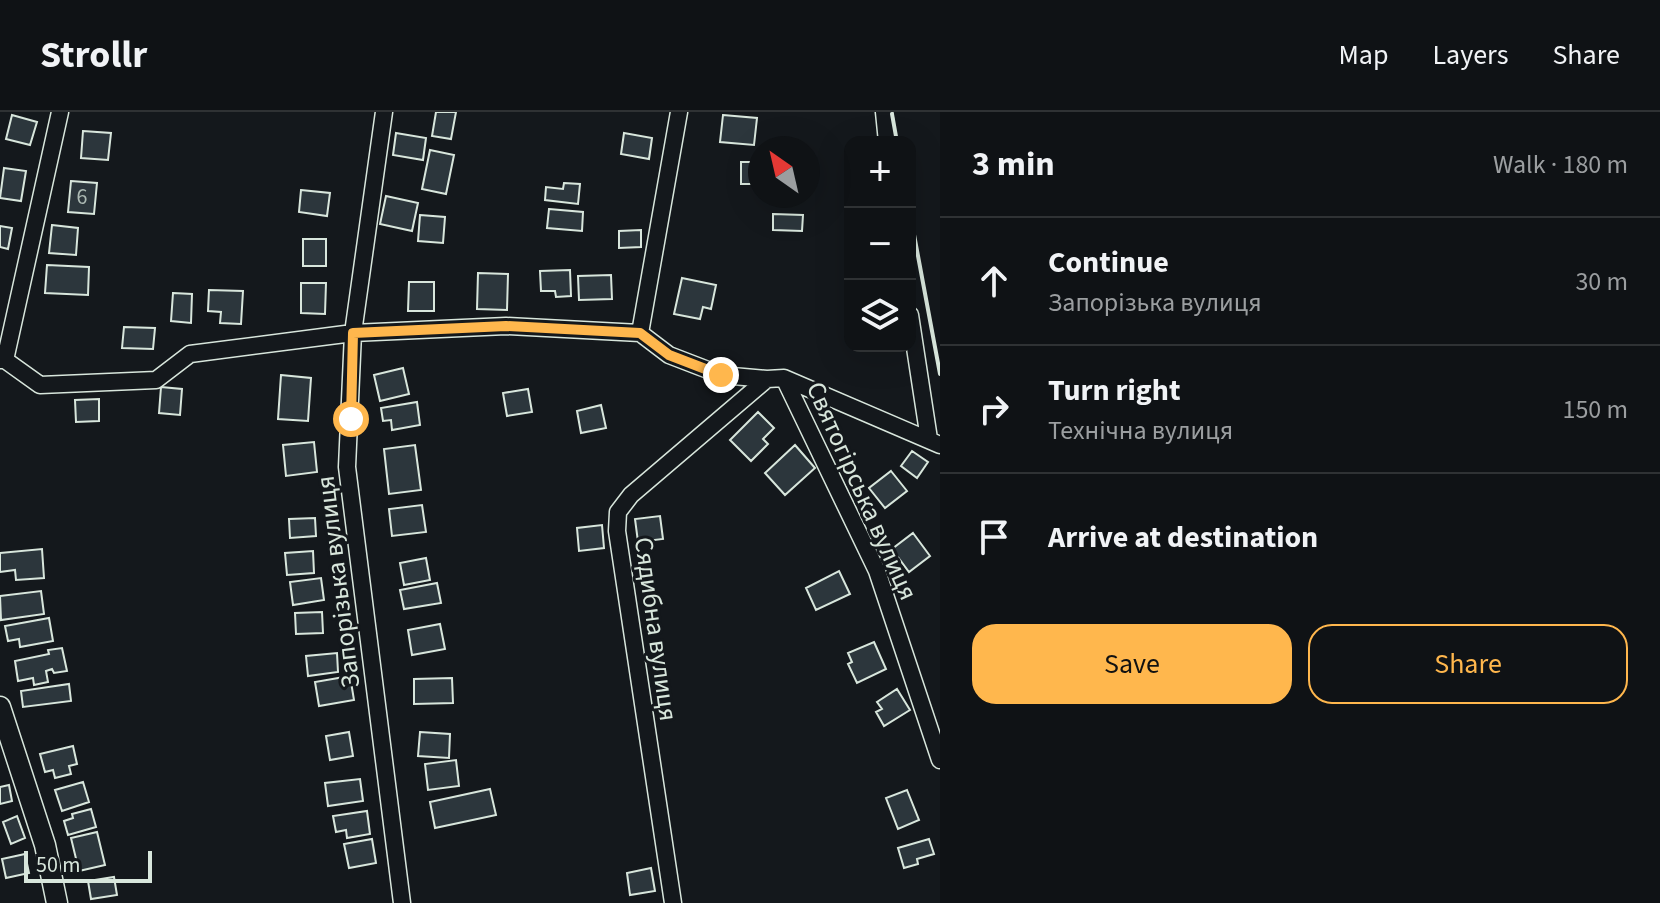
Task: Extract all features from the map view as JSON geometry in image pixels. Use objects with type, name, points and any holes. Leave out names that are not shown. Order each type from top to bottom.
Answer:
[{"type":"street","points":[[60,112],[3,360],[40,385],[156,380],[190,354],[353,333],[506,326],[640,333],[669,355],[721,375],[775,378],[934,442]]},
{"type":"street","name":"Запорізька вулиця","points":[[384,112],[353,333],[347,467],[402,903]]},
{"type":"street","points":[[640,333],[679,112]]},
{"type":"street","points":[[884,112],[886,136]]},
{"type":"street","points":[[916,347],[934,442]]},
{"type":"street","name":"Святогірська вулиця","points":[[775,378],[877,571],[940,760]]},
{"type":"street","name":"Сядибна вулиця","points":[[673,903],[617,531],[618,512],[631,495],[775,378]]},
{"type":"street","points":[[0,707],[45,845],[57,903]]},
{"type":"building","points":[[436,112],[456,112],[451,139],[432,136]]},
{"type":"building","points":[[12,115],[37,122],[30,145],[6,139]]},
{"type":"building","points":[[723,115],[757,118],[755,136],[748,136],[748,144],[720,142]]},
{"type":"building","points":[[83,131],[111,133],[108,160],[81,158]]},
{"type":"building","points":[[396,133],[426,138],[423,160],[393,155]]},
{"type":"building","points":[[624,133],[652,138],[649,159],[621,154]]},
{"type":"building","points":[[430,150],[454,155],[446,194],[422,189]]},
{"type":"building","points":[[741,162],[748,162],[748,184],[741,184]]},
{"type":"building","points":[[4,168],[26,171],[21,201],[0,198]]},
{"type":"building","points":[[71,181],[97,183],[94,214],[68,212]]},
{"type":"building","points":[[564,183],[580,184],[578,204],[545,200],[546,187],[563,189]]},
{"type":"building","points":[[301,190],[330,193],[327,216],[299,212]]},
{"type":"building","points":[[386,196],[418,203],[412,231],[380,224]]},
{"type":"building","points":[[549,209],[583,212],[582,231],[547,228]]},
{"type":"building","points":[[773,214],[803,215],[802,231],[773,230]]},
{"type":"building","points":[[420,215],[445,217],[443,243],[418,241]]},
{"type":"building","points":[[52,225],[78,228],[76,255],[49,253]]},
{"type":"building","points":[[0,226],[12,228],[8,249],[0,247]]},
{"type":"building","points":[[641,230],[641,247],[619,248],[619,231]]},
{"type":"building","points":[[303,239],[326,239],[326,266],[303,266]]},
{"type":"building","points":[[47,265],[89,267],[88,295],[45,293]]},
{"type":"building","points":[[570,270],[571,296],[556,297],[555,291],[541,291],[540,271]]},
{"type":"building","points":[[478,273],[508,274],[507,310],[477,309]]},
{"type":"building","points":[[611,275],[612,299],[579,300],[578,276]]},
{"type":"building","points":[[682,278],[716,285],[711,309],[703,307],[700,319],[674,314]]},
{"type":"building","points":[[409,282],[434,282],[434,311],[408,311]]},
{"type":"building","points":[[301,283],[326,283],[325,314],[301,313]]},
{"type":"building","points":[[209,290],[243,291],[241,324],[220,323],[221,312],[208,311]]},
{"type":"building","points":[[173,293],[192,294],[191,323],[171,321]]},
{"type":"building","points":[[124,327],[155,328],[153,349],[122,348]]},
{"type":"building","points":[[403,368],[409,394],[380,401],[374,375]]},
{"type":"building","points":[[281,375],[311,378],[308,421],[278,419]]},
{"type":"building","points":[[161,387],[182,389],[180,415],[159,413]]},
{"type":"building","points":[[528,389],[532,412],[507,416],[503,393]]},
{"type":"building","points":[[99,399],[99,421],[76,422],[75,400]]},
{"type":"building","points":[[417,402],[420,425],[392,430],[391,420],[383,421],[381,408]]},
{"type":"building","points":[[601,405],[606,428],[581,433],[577,411]]},
{"type":"building","points":[[758,412],[774,428],[763,439],[768,444],[751,461],[730,440]]},
{"type":"building","points":[[314,442],[317,472],[286,476],[283,445]]},
{"type":"building","points":[[415,445],[421,490],[389,494],[384,449]]},
{"type":"building","points":[[795,445],[815,468],[785,495],[765,473]]},
{"type":"building","points":[[912,451],[928,462],[917,478],[901,466]]},
{"type":"building","points":[[891,471],[907,491],[885,508],[869,488]]},
{"type":"building","points":[[422,505],[426,532],[392,536],[389,509]]},
{"type":"building","points":[[660,516],[663,539],[638,542],[635,519]]},
{"type":"building","points":[[315,518],[316,536],[290,538],[289,519]]},
{"type":"building","points":[[602,525],[604,548],[579,551],[577,528]]},
{"type":"building","points":[[913,533],[930,556],[909,572],[892,549]]},
{"type":"building","points":[[42,549],[44,578],[16,580],[15,570],[0,572],[0,553]]},
{"type":"building","points":[[313,551],[314,573],[287,575],[285,553]]},
{"type":"building","points":[[426,558],[430,580],[404,585],[400,563]]},
{"type":"building","points":[[839,571],[850,594],[816,610],[806,588]]},
{"type":"building","points":[[321,578],[324,600],[293,605],[290,582]]},
{"type":"building","points":[[437,583],[441,603],[404,609],[400,590]]},
{"type":"building","points":[[41,591],[44,614],[1,620],[0,596]]},
{"type":"building","points":[[322,612],[323,633],[296,634],[295,613]]},
{"type":"building","points":[[49,618],[53,641],[20,647],[19,639],[8,641],[5,626]]},
{"type":"building","points":[[440,624],[445,649],[412,655],[408,630]]},
{"type":"building","points":[[874,642],[886,669],[857,683],[848,664],[852,662],[848,653]]},
{"type":"building","points":[[62,648],[67,671],[46,671],[48,682],[34,685],[33,678],[18,681],[15,661]]},
{"type":"building","points":[[337,653],[338,672],[308,676],[306,656]]},
{"type":"building","points":[[350,676],[354,700],[319,706],[315,682]]},
{"type":"building","points":[[452,678],[453,703],[414,704],[414,679]]},
{"type":"building","points":[[69,684],[71,701],[23,707],[21,691]]},
{"type":"building","points":[[897,689],[910,710],[884,726],[876,712],[882,709],[877,702]]},
{"type":"building","points":[[349,732],[353,756],[330,760],[326,736]]},
{"type":"building","points":[[420,732],[450,734],[449,758],[418,756]]},
{"type":"building","points":[[73,746],[77,764],[69,766],[71,774],[55,778],[53,770],[45,772],[40,754]]},
{"type":"building","points":[[456,760],[459,786],[428,790],[425,764]]},
{"type":"building","points":[[360,779],[363,801],[328,806],[325,783]]},
{"type":"building","points":[[83,782],[89,802],[62,811],[55,790]]},
{"type":"building","points":[[9,785],[12,801],[0,804],[0,787]]},
{"type":"building","points":[[490,789],[496,815],[435,828],[430,802]]},
{"type":"building","points":[[907,790],[919,820],[898,829],[886,798]]},
{"type":"building","points":[[91,809],[96,827],[68,835],[64,821],[73,818],[72,814]]},
{"type":"building","points":[[367,811],[370,834],[347,838],[346,830],[336,832],[333,816]]},
{"type":"building","points":[[17,816],[25,838],[11,844],[3,822]]},
{"type":"building","points":[[97,832],[105,865],[79,871],[71,838]]},
{"type":"building","points":[[372,839],[376,863],[349,868],[344,844]]},
{"type":"building","points":[[929,839],[934,854],[917,859],[918,864],[904,868],[898,848]]},
{"type":"building","points":[[25,854],[29,873],[6,878],[2,859]]},
{"type":"building","points":[[651,868],[655,891],[630,895],[627,873]]},
{"type":"building","points":[[114,877],[117,895],[91,899],[88,881]]},
{"type":"wall","points":[[892,114],[896,136]]},
{"type":"wall","points":[[916,245],[940,374]]},
{"type":"route","points":[[351,419],[353,333],[506,326],[640,333],[669,355],[721,375]]}]
